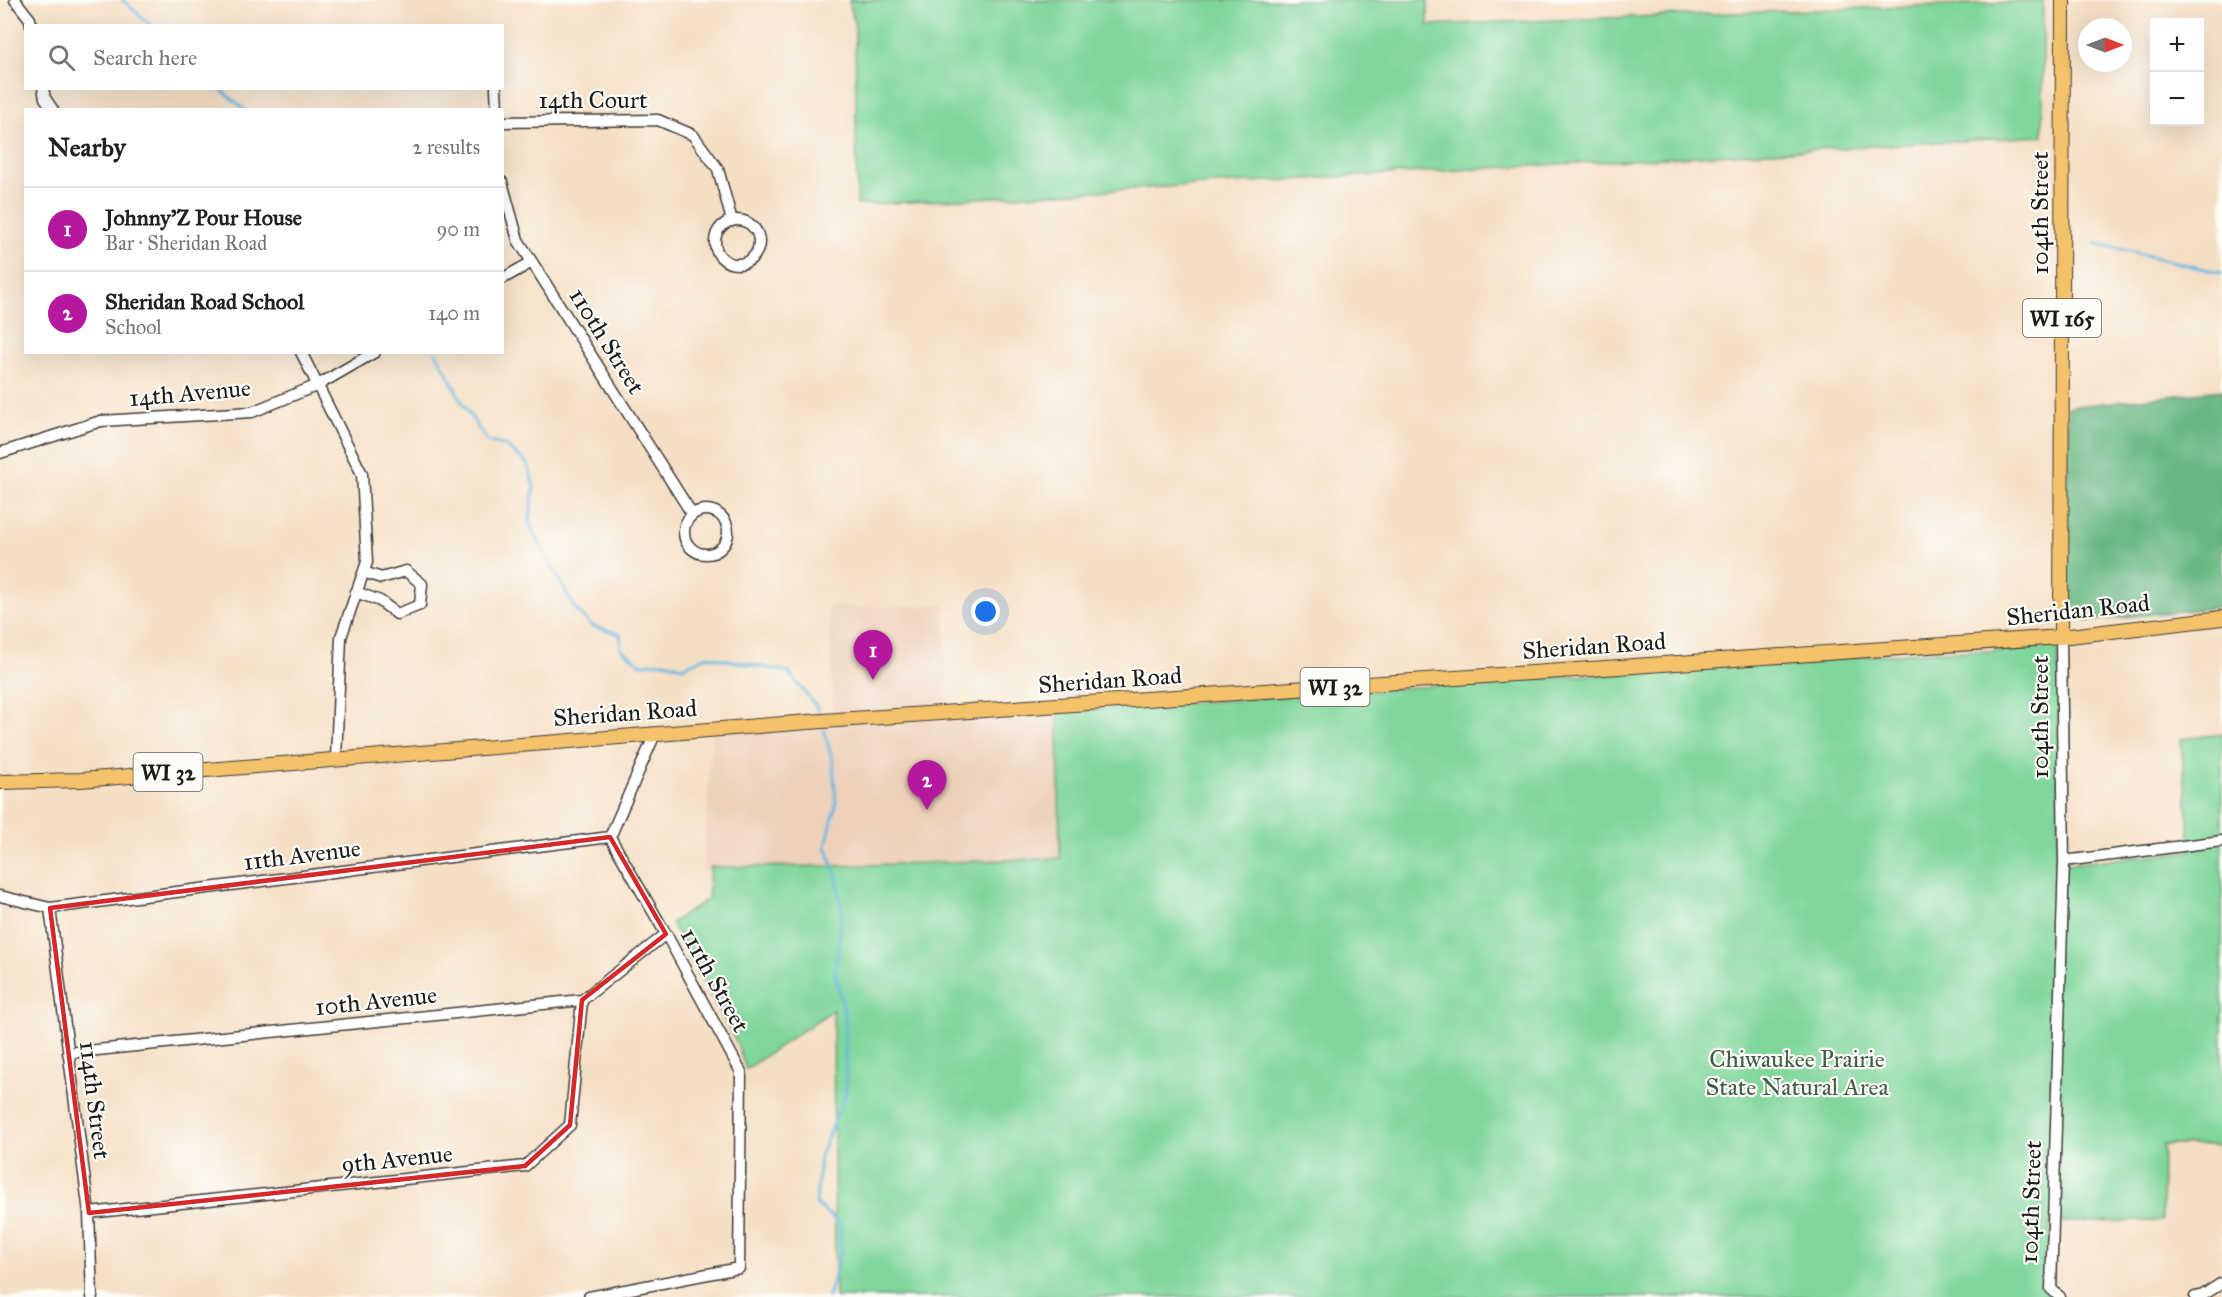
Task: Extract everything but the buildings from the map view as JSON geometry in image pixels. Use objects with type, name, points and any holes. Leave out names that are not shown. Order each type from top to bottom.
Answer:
[{"type":"main road","name":"104th Street","points":[[2061,636],[2063,0]]},
{"type":"main road","name":"Sheridan Road","points":[[0,782],[80,780],[655,734],[2061,636],[2222,618]]},
{"type":"street","points":[[15,0],[30,19],[31,24]]},
{"type":"street","points":[[44,90],[45,98],[52,108]]},
{"type":"street","points":[[496,90],[497,108]]},
{"type":"street","name":"14th Court","points":[[504,122],[658,120],[693,135],[718,169],[732,221]]},
{"type":"street","name":"110th Street","points":[[504,189],[518,240],[692,514]]},
{"type":"street","points":[[732,221],[747,222],[757,233],[758,248],[754,255],[742,263],[728,262],[718,253],[716,246],[715,240],[721,228],[732,221]]},
{"type":"street","points":[[504,278],[532,262]]},
{"type":"street","points":[[302,354],[362,474],[367,562],[341,637],[336,759]]},
{"type":"street","name":"14th Avenue","points":[[0,453],[101,421],[252,412],[318,385],[372,354]]},
{"type":"street","points":[[706,509],[721,515],[726,521],[728,536],[721,549],[701,554],[689,546],[685,540],[684,526],[692,514],[706,509]]},
{"type":"street","points":[[356,592],[381,601],[397,614],[420,605],[422,584],[406,571],[381,578],[364,572]]},
{"type":"street","name":"104th Street","points":[[2060,1297],[2051,1290],[2064,861],[2061,636]]},
{"type":"street","points":[[610,837],[655,734]]},
{"type":"street","name":"11th Avenue","points":[[0,896],[50,908],[610,837]]},
{"type":"street","name":"111th Street","points":[[589,1297],[739,1268],[741,1072],[610,837]]},
{"type":"street","points":[[2064,861],[2222,841]]},
{"type":"street","name":"114th Street","points":[[50,908],[89,1213],[92,1297]]},
{"type":"street","points":[[582,1000],[666,934]]},
{"type":"street","name":"10th Avenue","points":[[68,1053],[582,1000]]},
{"type":"street","name":"9th Avenue","points":[[89,1213],[525,1166],[570,1125],[582,1000]]},
{"type":"street","points":[[2195,1297],[2203,1295],[2222,1282]]},
{"type":"highlighted area","points":[[610,837],[666,934],[582,1000],[570,1125],[525,1166],[89,1213],[50,908]]},
{"type":"shaded area","points":[[828,605],[860,608],[944,605],[948,713],[1084,704],[1060,858],[703,872],[712,729],[834,720]]},
{"type":"green space","points":[[849,0],[1428,0],[1428,25],[2043,1],[2043,136],[857,205],[855,26]]},
{"type":"green space","points":[[2222,390],[2222,607],[2087,621],[2069,606],[2066,592],[2068,407]]},
{"type":"green space","name":"Chiwaukee Prairie State Natural Area","points":[[2055,647],[2059,657],[2058,865],[2191,851],[2181,739],[2222,734],[2222,1145],[2163,1145],[2162,1221],[2050,1222],[2054,1297],[835,1297],[833,1010],[746,1069],[736,1041],[671,923],[708,899],[710,867],[836,866],[1060,858],[1058,712],[1937,651]]},
{"type":"waterway","points":[[123,0],[149,24]]},
{"type":"waterway","points":[[221,90],[243,108]]},
{"type":"waterway","points":[[2094,243],[2222,273]]},
{"type":"waterway","points":[[437,354],[463,404],[487,441],[506,446],[528,464],[534,488],[529,524],[575,608],[592,626],[620,634],[621,649],[641,664],[665,662],[683,667],[707,656],[788,672],[816,706],[818,712]]},
{"type":"waterway","points":[[824,730],[833,763],[836,804],[826,846],[837,878],[842,912],[835,972],[845,1015],[846,1093],[820,1156],[816,1204],[840,1224],[841,1251],[828,1297]]},
{"type":"place","name":"Johnny'Z Pour House","points":[[873,680]]},
{"type":"place","name":"Sheridan Road School","points":[[927,810]]}]
